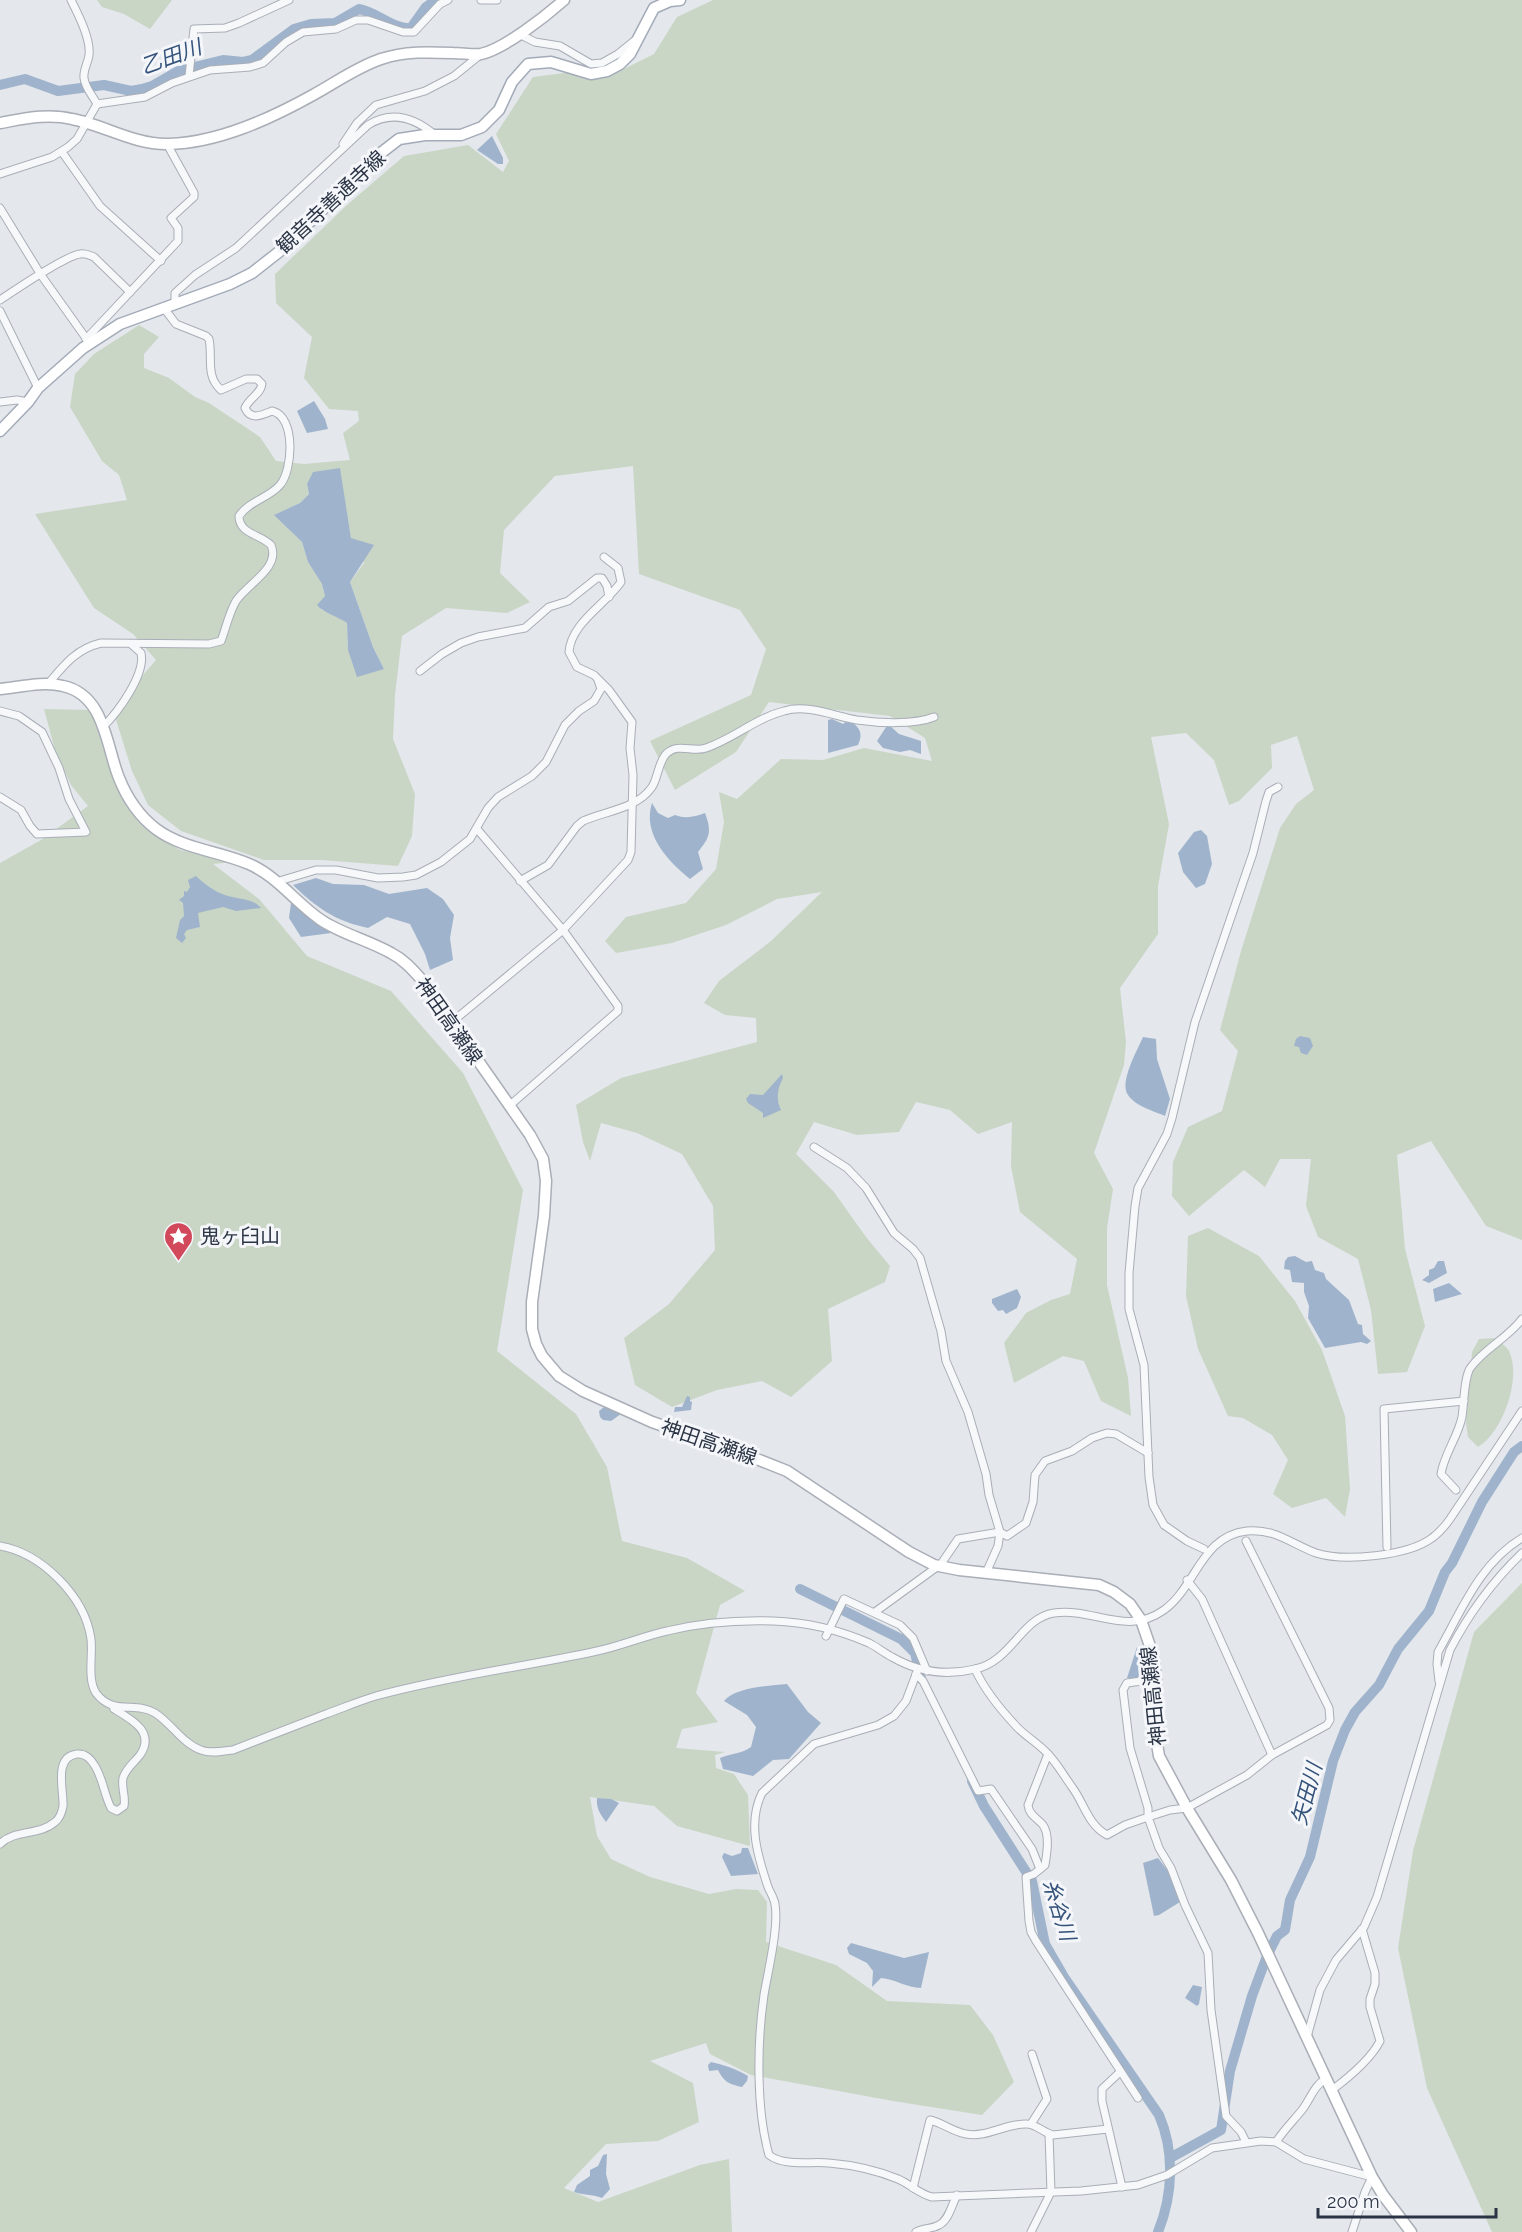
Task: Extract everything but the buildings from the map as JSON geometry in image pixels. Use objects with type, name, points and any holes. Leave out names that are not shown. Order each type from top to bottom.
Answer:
[{"type":"main road","points":[[0,123],[35,117],[60,117],[86,122],[134,138],[167,144],[207,138],[246,126],[285,110],[380,59],[417,53],[481,54],[539,21],[564,0]]},
{"type":"main road","name":"観音寺善通寺線","points":[[0,431],[38,388],[88,341],[120,324],[230,284],[252,273],[280,251],[377,156],[399,139],[461,135],[482,127],[499,110],[512,82],[528,64],[551,62],[591,74],[620,64],[630,54],[654,8],[670,1],[680,0]]},
{"type":"main road","name":"神田高瀬線","points":[[0,689],[48,684],[64,686],[85,696],[93,706],[103,727],[115,768],[125,791],[147,820],[169,836],[192,846],[252,865],[276,882],[311,913],[332,927],[403,961],[422,979],[534,1141],[546,1171],[544,1216],[531,1316],[536,1344],[549,1366],[559,1376],[583,1391],[641,1417],[788,1471],[909,1552],[939,1566],[1099,1585],[1114,1592],[1130,1604],[1141,1620],[1153,1655],[1155,1732],[1160,1756],[1187,1808],[1236,1891],[1372,2177],[1411,2232]]},
{"type":"street","points":[[71,0],[79,16],[89,48],[84,77],[86,87],[97,104]]},
{"type":"street","points":[[189,76],[194,29],[225,28],[289,0]]},
{"type":"street","points":[[97,104],[145,97],[189,76],[217,69],[250,67],[263,63],[286,42],[303,32],[342,28],[356,21],[368,21],[403,32],[414,32],[440,4],[448,0]]},
{"type":"street","points":[[481,0],[497,0]]},
{"type":"street","points":[[519,33],[535,42],[560,46],[591,64],[602,63],[638,39]]},
{"type":"street","points":[[336,153],[357,123],[376,105],[425,91],[454,76],[481,54]]},
{"type":"street","points":[[0,174],[62,152],[77,139],[97,104]]},
{"type":"street","points":[[175,303],[175,293],[195,275],[236,248],[368,125],[383,117],[409,119],[421,123],[435,135]]},
{"type":"street","points":[[0,208],[41,275],[88,341],[178,241],[178,228],[171,217],[194,197],[194,193],[167,144]]},
{"type":"street","points":[[62,152],[100,206],[161,261]]},
{"type":"street","points":[[0,300],[74,255],[87,253],[130,292]]},
{"type":"street","points":[[48,684],[66,663],[87,647],[101,643],[209,644],[221,641],[236,602],[267,568],[273,557],[272,544],[243,528],[240,525],[239,516],[249,506],[281,484],[286,474],[289,462],[289,435],[285,422],[280,414],[272,411],[252,416],[245,408],[249,400],[262,388],[261,381],[252,377],[221,390],[212,380],[209,339],[176,324],[163,307]]},
{"type":"street","points":[[0,311],[38,388]]},
{"type":"street","points":[[0,402],[16,400],[28,402]]},
{"type":"street","points":[[452,1022],[563,930],[628,860],[631,852],[632,722],[609,690],[594,675],[577,667],[569,652],[569,644],[573,635],[621,582],[616,565],[604,557]]},
{"type":"street","points":[[420,671],[461,643],[478,637],[525,628],[549,607],[576,596],[597,578],[605,581],[609,597]]},
{"type":"street","points":[[103,727],[127,696],[142,663],[141,653],[137,647],[130,644]]},
{"type":"street","points":[[276,882],[316,870],[336,870],[378,878],[416,875],[449,857],[470,839],[488,808],[498,797],[532,776],[546,762],[570,719],[594,701],[601,689],[594,675]]},
{"type":"street","points":[[520,881],[548,865],[583,821],[632,804],[652,787],[666,754],[675,748],[702,750],[767,716],[787,710],[816,711],[868,721],[912,722],[934,717]]},
{"type":"street","points":[[0,711],[19,716],[42,732],[59,768],[69,799],[86,832],[37,834],[21,810],[0,797]]},
{"type":"street","points":[[1204,1549],[1175,1534],[1159,1519],[1153,1505],[1144,1365],[1130,1309],[1130,1273],[1138,1188],[1167,1134],[1195,1022],[1253,853],[1269,792],[1278,787]]},
{"type":"street","points":[[477,829],[563,930],[618,1006],[618,1011],[508,1106]]},
{"type":"street","points":[[814,1147],[847,1168],[866,1188],[894,1233],[920,1258],[942,1331],[946,1361],[968,1412],[986,1474],[988,1495],[1000,1532],[998,1546],[986,1573]]},
{"type":"street","points":[[1456,1490],[1441,1474],[1445,1456],[1459,1428],[1468,1370],[1522,1319]]},
{"type":"street","points":[[1387,1547],[1384,1408],[1464,1401]]},
{"type":"street","points":[[108,1704],[153,1712],[201,1750],[214,1752],[233,1750],[371,1697],[412,1687],[605,1649],[670,1630],[700,1625],[767,1621],[810,1624],[827,1633],[872,1644],[917,1671],[975,1670],[999,1659],[1032,1624],[1041,1617],[1053,1613],[1122,1622],[1137,1622],[1156,1615],[1167,1607],[1216,1544],[1229,1536],[1246,1531],[1273,1533],[1306,1549],[1332,1557],[1364,1557],[1423,1544],[1442,1530],[1522,1411]]},
{"type":"street","points":[[875,1612],[939,1566],[958,1539],[1000,1532],[1007,1536],[1026,1523],[1033,1502],[1035,1475],[1046,1461],[1072,1451],[1092,1438],[1107,1434],[1116,1434],[1148,1453]]},
{"type":"street","points":[[1440,1683],[1438,1652],[1474,1586],[1495,1557],[1522,1538]]},
{"type":"street","points":[[975,1670],[1016,1726],[1048,1754],[1074,1790],[1091,1821],[1101,1832],[1107,1835],[1125,1825],[1148,1817],[1170,1810],[1187,1808],[1247,1775],[1272,1755],[1327,1725],[1330,1720],[1329,1708],[1246,1541]]},
{"type":"street","points":[[0,1545],[15,1548],[33,1557],[46,1566],[71,1594],[84,1616],[91,1637],[92,1684],[96,1692],[108,1704],[138,1724],[144,1734],[145,1745],[123,1778],[124,1806],[117,1811],[111,1808],[106,1800],[101,1777],[91,1760],[83,1754],[74,1754],[67,1758],[61,1771],[63,1804],[55,1822],[44,1828],[13,1834],[0,1844]]},
{"type":"street","points":[[1307,2038],[1320,1990],[1336,1960],[1362,1929],[1377,1897],[1450,1650],[1484,1598],[1522,1553]]},
{"type":"street","points":[[1187,1581],[1202,1599],[1272,1755]]},
{"type":"street","points":[[827,1633],[844,1599],[900,1625],[913,1638],[927,1671]]},
{"type":"street","points":[[917,1671],[978,1791],[991,1789],[1032,1849],[1034,1873]]},
{"type":"street","points":[[917,1671],[903,1706],[888,1720],[814,1744],[762,1793],[757,1803],[753,1825],[767,1884],[775,1905],[771,1958],[764,1999],[759,2085],[762,2127],[769,2155],[781,2161],[828,2163],[864,2168],[901,2180],[923,2195],[932,2196],[1051,2192],[1138,2185],[1164,2177],[1212,2148],[1246,2142],[1276,2142],[1304,2158],[1372,2177],[1352,2232]]},
{"type":"street","points":[[1155,1680],[1126,1683],[1123,1690],[1130,1748],[1148,1808],[1148,1817],[1159,1848],[1171,1868],[1185,1905],[1209,1953],[1211,2010],[1226,2116],[1241,2132],[1246,2142]]},
{"type":"street","points":[[1048,1754],[1028,1805],[1029,1811],[1044,1826],[1046,1832],[1045,1865],[1026,1877],[1031,1932],[1138,2098]]},
{"type":"street","points":[[1332,2090],[1353,2075],[1376,2049],[1380,2041],[1370,2007],[1375,1973],[1362,1929]]},
{"type":"street","points":[[1031,2124],[1047,2099],[1032,2054]]},
{"type":"street","points":[[1120,2072],[1102,2089],[1102,2101],[1122,2187]]},
{"type":"street","points":[[1276,2142],[1289,2122],[1302,2110],[1321,2082],[1326,2079]]},
{"type":"street","points":[[913,2188],[930,2120],[965,2134],[986,2134],[1024,2124],[1031,2124],[1049,2134],[1108,2129]]},
{"type":"street","points":[[1031,2232],[1051,2192],[1049,2134]]},
{"type":"street","points":[[916,2232],[939,2225],[946,2219],[957,2195]]},
{"type":"green space","points":[[97,0],[172,0],[150,29],[124,14],[102,7]]},
{"type":"green space","points":[[713,0],[1522,0],[1522,1240],[1486,1226],[1431,1141],[1397,1155],[1405,1249],[1425,1326],[1407,1372],[1378,1374],[1371,1310],[1358,1259],[1318,1237],[1306,1206],[1311,1159],[1280,1159],[1265,1187],[1244,1170],[1189,1216],[1172,1196],[1173,1162],[1188,1127],[1222,1111],[1238,1051],[1220,1030],[1241,951],[1280,828],[1296,804],[1314,790],[1297,736],[1271,745],[1272,768],[1239,801],[1229,805],[1214,760],[1186,733],[1151,737],[1169,824],[1158,886],[1158,934],[1120,988],[1126,1042],[1124,1065],[1094,1153],[1113,1189],[1107,1228],[1107,1285],[1128,1378],[1131,1416],[1101,1401],[1084,1361],[1063,1356],[1014,1383],[1004,1343],[1026,1313],[1051,1300],[1070,1294],[1077,1259],[1020,1212],[1011,1166],[1012,1122],[978,1134],[950,1110],[916,1102],[899,1132],[857,1135],[814,1122],[796,1154],[834,1192],[890,1266],[885,1282],[828,1309],[832,1361],[791,1397],[762,1381],[717,1390],[672,1407],[635,1385],[624,1338],[669,1304],[715,1250],[713,1206],[682,1154],[637,1133],[601,1123],[590,1161],[583,1142],[576,1105],[621,1078],[757,1042],[756,1018],[725,1015],[704,1003],[719,981],[771,941],[822,892],[777,899],[726,925],[672,943],[616,953],[605,941],[626,917],[686,903],[716,869],[724,822],[719,792],[737,799],[781,759],[823,760],[864,748],[932,761],[925,738],[890,716],[769,702],[736,752],[675,790],[650,741],[751,695],[766,649],[740,610],[639,574],[633,466],[555,476],[504,530],[500,573],[530,602],[507,613],[446,608],[402,636],[395,695],[393,739],[415,794],[412,836],[398,866],[322,860],[264,860],[181,831],[148,805],[132,771],[113,710],[156,660],[133,634],[94,608],[35,514],[127,500],[119,475],[102,461],[70,407],[75,374],[94,354],[139,325],[159,337],[144,354],[144,368],[169,378],[260,437],[276,461],[304,464],[350,460],[343,433],[359,421],[358,411],[329,409],[304,378],[312,337],[276,303],[275,274],[347,205],[404,156],[468,145],[503,172],[509,161],[496,134],[533,77],[564,73],[614,74],[654,54],[677,17]],"holes":[[[339,468],[351,538],[364,563],[350,582],[373,647],[384,669],[348,650],[347,623],[335,614],[321,610],[325,596],[322,584],[308,562],[302,542],[275,515],[300,503],[309,494],[307,484]]]},
{"type":"green space","points":[[44,709],[91,710],[108,762],[127,807],[149,831],[180,850],[233,862],[213,864],[259,899],[307,956],[391,991],[463,1073],[523,1190],[497,1351],[576,1414],[607,1467],[622,1541],[687,1558],[745,1591],[720,1605],[696,1693],[718,1722],[682,1729],[676,1748],[725,1752],[715,1755],[716,1768],[734,1774],[748,1795],[750,1846],[677,1826],[654,1806],[590,1797],[597,1836],[611,1859],[650,1877],[709,1894],[736,1889],[758,1890],[767,1902],[766,1942],[836,1965],[887,2001],[970,2005],[993,2035],[1014,2082],[982,2115],[751,2075],[710,2054],[706,2043],[650,2061],[693,2083],[699,2122],[658,2141],[606,2144],[564,2188],[598,2202],[700,2165],[729,2159],[732,2232],[0,2232],[0,863],[41,840],[88,806],[71,785],[55,750]]},
{"type":"green space","points":[[1208,1228],[1259,1256],[1295,1301],[1322,1350],[1345,1416],[1350,1489],[1345,1517],[1326,1498],[1292,1508],[1273,1494],[1288,1460],[1272,1435],[1243,1418],[1228,1416],[1198,1349],[1186,1296],[1188,1236]]},
{"type":"green space","points":[[1496,1338],[1509,1351],[1513,1375],[1511,1389],[1502,1417],[1487,1440],[1478,1447],[1468,1437],[1466,1423],[1472,1352],[1479,1339]]},
{"type":"green space","points":[[1522,1583],[1522,2232],[1492,2232],[1427,2088],[1398,1948],[1413,1851],[1474,1632]]},
{"type":"water","points":[[492,136],[503,158],[503,164],[498,164],[477,150]]},
{"type":"water","points":[[314,401],[328,429],[307,433],[297,411]]},
{"type":"water","points":[[340,468],[351,538],[374,545],[350,582],[373,647],[384,669],[357,677],[348,650],[347,623],[317,605],[325,596],[322,584],[308,562],[302,542],[274,515],[300,503],[309,494],[307,484],[313,472]]},
{"type":"water","points":[[832,719],[843,724],[848,720],[855,725],[860,733],[858,745],[828,753],[828,720]]},
{"type":"water","points":[[888,724],[899,734],[921,741],[921,754],[910,750],[900,752],[883,748],[877,741]]},
{"type":"water","points":[[652,803],[658,813],[668,818],[675,815],[690,817],[705,813],[709,834],[698,852],[703,869],[690,879],[673,864],[654,836],[650,814]]},
{"type":"water","points":[[1201,830],[1207,836],[1212,864],[1205,884],[1196,888],[1183,872],[1178,853],[1194,832]]},
{"type":"water","points":[[196,876],[217,892],[249,900],[261,908],[236,911],[223,907],[198,913],[200,927],[187,930],[184,934],[186,938],[182,943],[176,938],[180,920],[184,916],[183,903],[179,900],[184,896],[184,891],[187,892],[190,887],[188,880]]},
{"type":"water","points":[[316,878],[333,884],[364,885],[389,894],[427,888],[443,899],[454,915],[450,938],[453,960],[430,970],[410,924],[387,917],[368,928],[346,922],[327,912],[293,885]]},
{"type":"water","points":[[291,903],[331,933],[301,937],[289,918]]},
{"type":"water","points":[[1300,1036],[1310,1038],[1313,1046],[1307,1055],[1301,1053],[1299,1047],[1294,1046],[1296,1039]]},
{"type":"water","points":[[1143,1037],[1156,1039],[1157,1059],[1170,1099],[1165,1116],[1135,1102],[1126,1089],[1127,1075]]},
{"type":"water","points":[[782,1074],[778,1094],[781,1110],[763,1118],[763,1113],[748,1103],[746,1099],[750,1094],[763,1095]]},
{"type":"water","points":[[1295,1256],[1306,1262],[1312,1261],[1315,1270],[1324,1273],[1326,1279],[1349,1300],[1358,1324],[1362,1325],[1363,1334],[1371,1341],[1367,1344],[1361,1342],[1325,1348],[1308,1318],[1309,1306],[1304,1292],[1304,1283],[1292,1282],[1290,1270],[1284,1269],[1288,1257]]},
{"type":"water","points":[[1438,1261],[1444,1261],[1447,1273],[1429,1283],[1422,1280],[1429,1275],[1429,1270],[1434,1268]]},
{"type":"water","points":[[1449,1283],[1462,1294],[1435,1302],[1433,1289]]},
{"type":"water","points":[[1017,1289],[1021,1297],[1017,1308],[1006,1314],[1003,1310],[998,1311],[992,1299]]},
{"type":"water","points":[[687,1396],[692,1402],[691,1410],[674,1412],[675,1407],[682,1407]]},
{"type":"water","points":[[604,1407],[621,1414],[611,1421],[603,1420],[599,1411]]},
{"type":"water","points":[[1137,1647],[1141,1650],[1142,1663],[1150,1674],[1146,1678],[1127,1678]]},
{"type":"water","points":[[787,1684],[808,1712],[821,1723],[789,1759],[773,1760],[753,1776],[723,1769],[720,1758],[751,1747],[756,1727],[747,1715],[724,1701],[729,1696],[744,1690]]},
{"type":"water","points":[[597,1798],[611,1799],[619,1803],[606,1822],[599,1811]]},
{"type":"water","points":[[742,1848],[748,1848],[758,1874],[731,1876],[722,1857],[724,1853],[732,1856],[741,1853]]},
{"type":"water","points":[[1158,1858],[1168,1871],[1180,1902],[1154,1916],[1143,1863]]},
{"type":"water","points":[[851,1943],[904,1958],[929,1952],[921,1988],[881,1978],[872,1987],[873,1971],[867,1963],[849,1954],[847,1948]]},
{"type":"water","points":[[1193,1985],[1202,1987],[1197,2006],[1185,1998]]},
{"type":"water","points":[[711,2062],[748,2076],[747,2081],[742,2087],[730,2083],[722,2077],[718,2070],[709,2071],[708,2065]]},
{"type":"water","points":[[607,2154],[606,2174],[610,2189],[602,2198],[574,2192],[577,2185],[590,2176],[590,2170],[598,2166],[603,2155]]},
{"type":"waterway","name":"乙田川","points":[[0,85],[25,79],[58,91],[104,85],[131,91],[142,89],[178,71],[223,60],[243,62],[252,60],[294,29],[311,24],[335,23],[359,9],[392,24],[411,28],[426,7],[436,0]]},
{"type":"waterway","name":"矢田川","points":[[1170,2158],[1221,2130],[1230,2071],[1252,1996],[1267,1956],[1277,1936],[1285,1930],[1290,1900],[1310,1857],[1333,1761],[1345,1730],[1355,1712],[1379,1685],[1398,1649],[1429,1611],[1445,1572],[1452,1563],[1482,1502],[1514,1452],[1522,1446]]},
{"type":"waterway","name":"糸谷川","points":[[800,1589],[901,1639],[915,1653],[921,1679]]},
{"type":"waterway","name":"糸谷川","points":[[972,1781],[984,1806],[1032,1881],[1045,1944],[1064,1977],[1159,2115],[1168,2144],[1170,2174],[1167,2203],[1158,2232]]},
{"type":"place","name":"鬼ヶ臼山","points":[[179,1262]]}]
